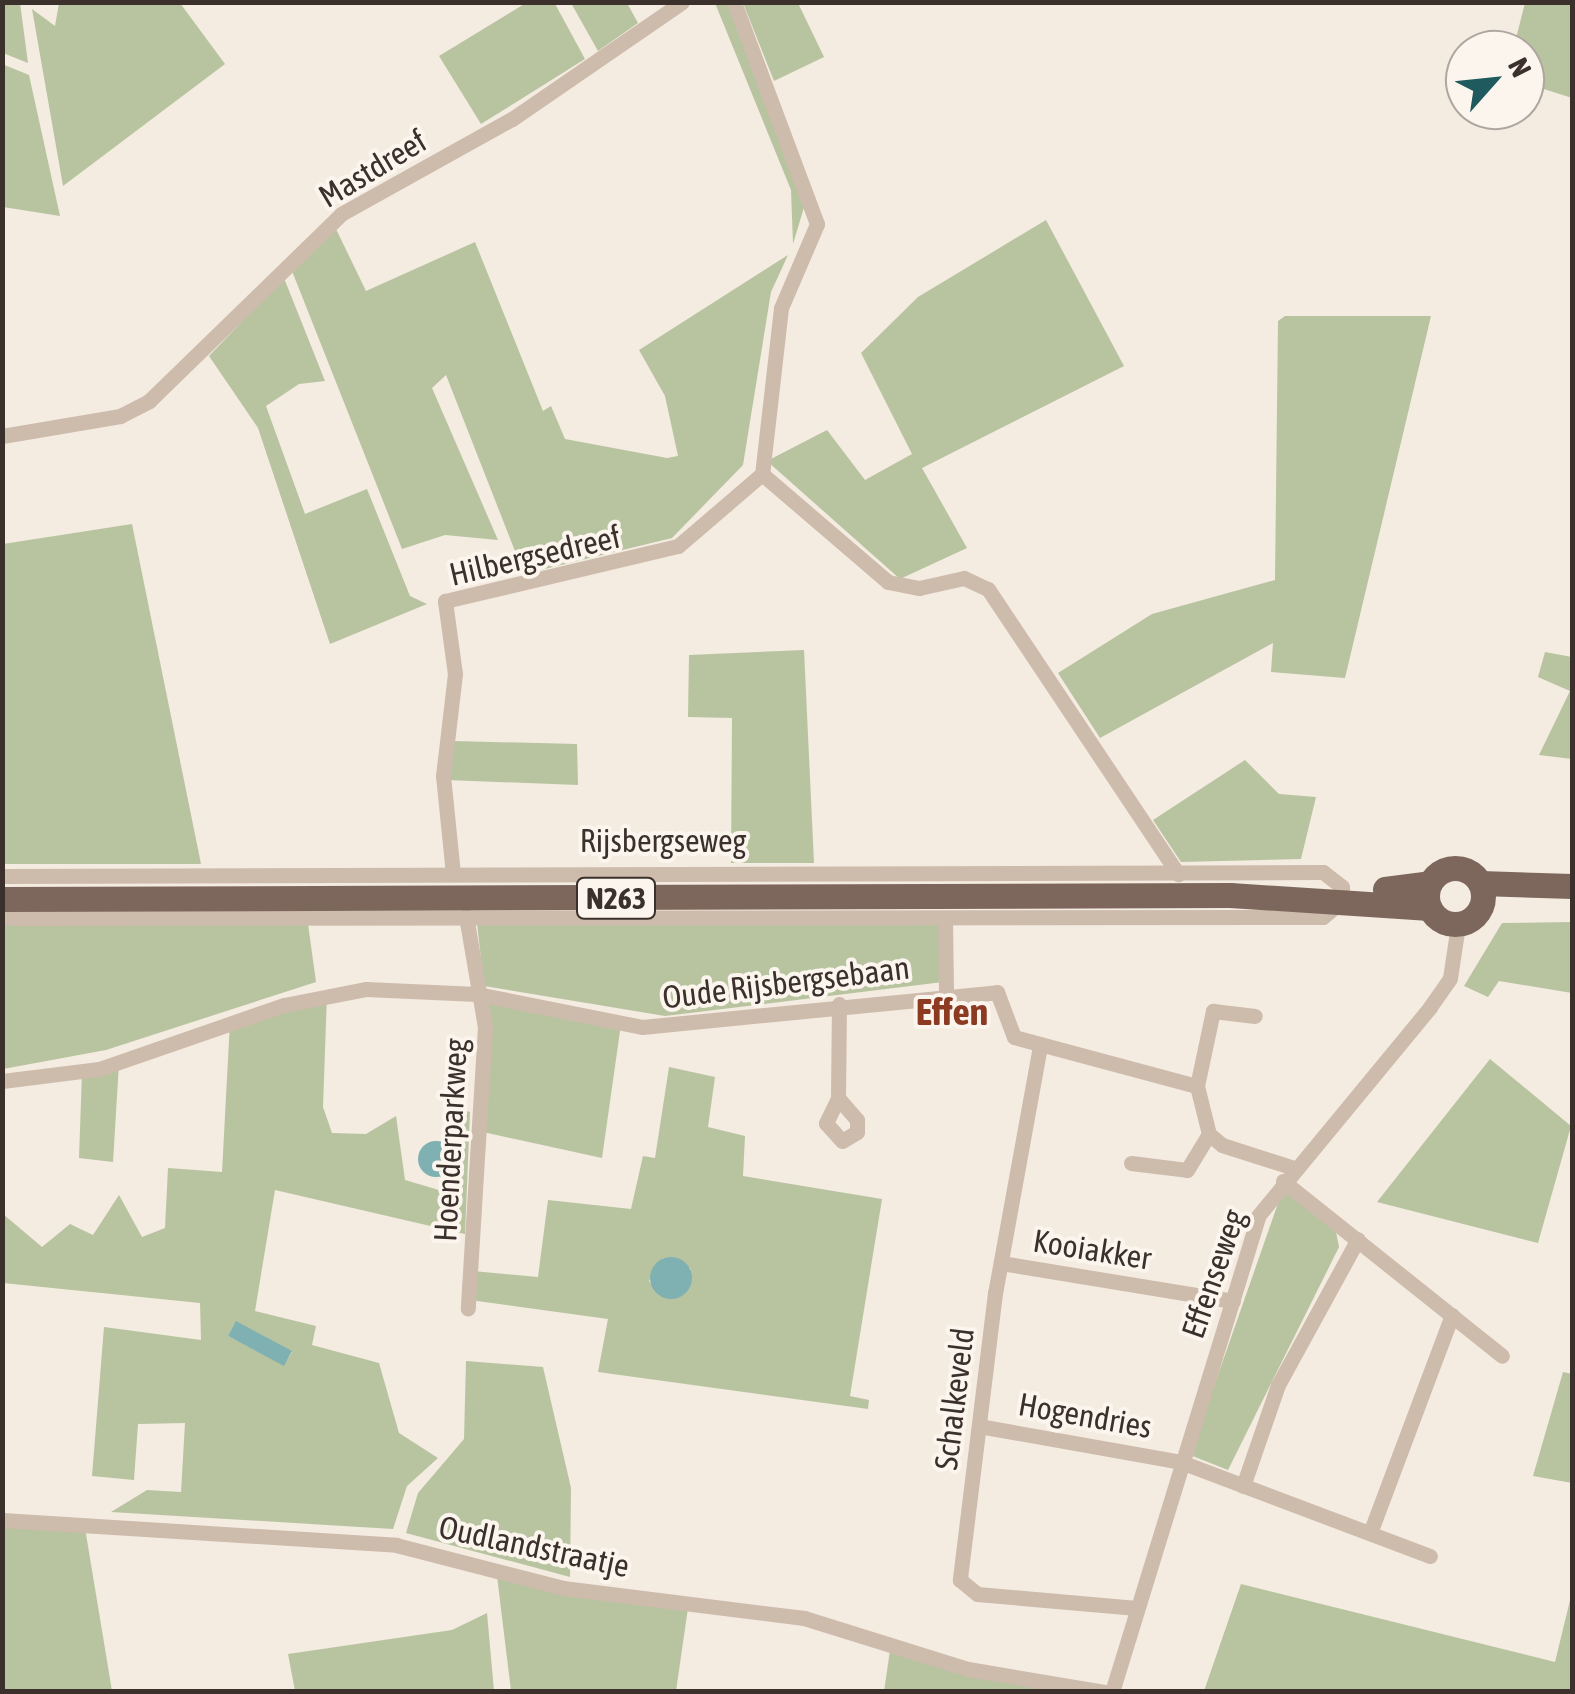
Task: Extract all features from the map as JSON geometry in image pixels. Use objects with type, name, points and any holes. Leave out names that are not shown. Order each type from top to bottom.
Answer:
[{"type":"main road","name":"N263","points":[[1458,925],[1430,896],[1464,868],[1481,894]]},
{"type":"main road","name":"N263","points":[[1481,894],[1572,886]]},
{"type":"main road","name":"N263","points":[[1481,894],[1572,900]]},
{"type":"main road","points":[[1458,925],[1481,894]]},
{"type":"main road","name":"Rijsbergseweg","points":[[2,898],[1430,896]]},
{"type":"street","name":"Mastdreef","points":[[2,436],[120,416],[149,401],[341,214],[512,119],[682,2]]},
{"type":"street","points":[[734,2],[818,224],[782,308],[762,474],[888,582],[919,588],[964,578],[988,589],[1178,874]]},
{"type":"street","name":"Hilbergsedreef","points":[[453,874],[444,776],[455,674],[445,600],[678,546],[762,474]]},
{"type":"street","name":"Rijsbergseweg","points":[[2,876],[1178,874],[1333,894]]},
{"type":"street","name":"Rijsbergseweg","points":[[2,918],[945,919],[1333,894]]},
{"type":"street","name":"Hoenderparkweg","points":[[466,916],[485,1027],[468,1308]]},
{"type":"street","points":[[945,919],[946,991]]},
{"type":"street","name":"Effenseweg","points":[[1112,1692],[1258,1216],[1288,1174],[1450,978],[1458,925]]},
{"type":"street","name":"Oude Rijsbergsebaan","points":[[2,1081],[98,1068],[326,996],[410,986],[478,994],[642,1027],[946,991],[996,992],[1014,1036],[1197,1086]]},
{"type":"street","points":[[838,1098],[839,1004]]},
{"type":"street","points":[[1131,1163],[1187,1170],[1209,1134],[1197,1086],[1212,1010],[1255,1016]]},
{"type":"street","name":"Schalkeveld","points":[[1040,1046],[1001,1263],[962,1585],[976,1594],[1136,1608]]},
{"type":"street","points":[[1209,1134],[1288,1174],[1358,1239],[1502,1356]]},
{"type":"street","points":[[1244,1486],[1278,1386],[1358,1239]]},
{"type":"street","name":"Kooiakker","points":[[1001,1263],[1233,1302]]},
{"type":"street","points":[[1370,1533],[1452,1315]]},
{"type":"street","name":"Hogendries","points":[[979,1426],[1181,1462],[1430,1556]]},
{"type":"street","name":"Oudlandstraatje","points":[[2,1520],[396,1545],[563,1588],[804,1618],[968,1670],[1104,1692]]},
{"type":"green space","points":[[554,2],[585,59],[481,124],[439,56],[526,3]]},
{"type":"green space","points":[[2,3],[20,3],[28,63],[3,53]]},
{"type":"green space","points":[[59,3],[180,3],[225,64],[63,186],[32,9],[55,26]]},
{"type":"green space","points":[[571,3],[627,3],[638,23],[598,51]]},
{"type":"green space","points":[[715,3],[728,3],[805,204],[793,244],[791,190]]},
{"type":"green space","points":[[743,3],[798,3],[824,57],[774,81]]},
{"type":"green space","points":[[1525,3],[1572,3],[1572,98],[1545,89],[1545,30],[1518,30]]},
{"type":"green space","points":[[2,64],[29,75],[60,216],[3,207]]},
{"type":"green space","points":[[1046,220],[1124,366],[922,468],[967,548],[900,579],[767,461],[827,430],[865,480],[912,454],[861,353],[918,297]]},
{"type":"green space","points":[[336,229],[366,291],[475,242],[543,411],[551,406],[565,439],[667,458],[678,456],[665,396],[639,350],[788,255],[771,292],[743,465],[672,538],[524,574],[446,375],[432,388],[498,540],[445,535],[402,549],[292,271]]},
{"type":"green space","points":[[284,278],[325,381],[299,384],[266,406],[305,514],[367,489],[410,596],[427,604],[330,644],[258,428],[209,356]]},
{"type":"green space","points":[[1285,316],[1431,316],[1345,678],[1271,672],[1273,643],[1100,738],[1058,673],[1152,614],[1275,580],[1278,321]]},
{"type":"green space","points":[[132,524],[201,864],[3,864],[3,544]]},
{"type":"green space","points":[[804,650],[814,863],[731,863],[732,718],[688,717],[689,655]]},
{"type":"green space","points":[[1545,652],[1572,657],[1572,759],[1539,755],[1570,691],[1538,677]]},
{"type":"green space","points":[[453,741],[577,744],[578,785],[447,780]]},
{"type":"green space","points":[[1245,760],[1279,794],[1316,797],[1301,859],[1181,862],[1153,820]]},
{"type":"green space","points":[[1572,922],[1572,993],[1499,981],[1488,997],[1464,986],[1502,923]]},
{"type":"green space","points":[[477,923],[939,923],[943,982],[665,1016],[484,986]]},
{"type":"green space","points":[[3,924],[308,924],[316,982],[106,1050],[3,1069]]},
{"type":"green space","points":[[327,994],[323,1107],[332,1133],[366,1134],[396,1116],[405,1180],[449,1193],[454,1108],[470,1112],[465,1234],[275,1190],[255,1311],[316,1326],[312,1345],[379,1363],[399,1433],[438,1458],[407,1486],[393,1529],[111,1512],[147,1490],[181,1492],[185,1423],[138,1424],[134,1480],[92,1476],[104,1327],[201,1340],[200,1303],[3,1283],[3,1214],[42,1247],[70,1224],[93,1235],[119,1195],[142,1237],[165,1228],[168,1168],[222,1172],[230,1022]],"holes":[[[236,1322],[292,1352],[284,1365],[228,1336]]]},
{"type":"green space","points":[[486,1000],[621,1024],[602,1158],[483,1132]]},
{"type":"green space","points":[[1490,1059],[1571,1126],[1538,1243],[1377,1202]]},
{"type":"green space","points":[[119,1063],[113,1162],[79,1158],[82,1072]]},
{"type":"green space","points":[[669,1067],[715,1077],[708,1127],[745,1136],[743,1176],[882,1199],[850,1396],[869,1400],[868,1409],[598,1372],[608,1319],[470,1300],[473,1271],[538,1277],[548,1200],[631,1209],[643,1156],[655,1158]],"holes":[[[663,1258],[691,1269],[661,1296],[649,1281]]]},
{"type":"green space","points":[[1283,1189],[1336,1232],[1339,1247],[1228,1470],[1190,1455]]},
{"type":"green space","points":[[466,1361],[543,1367],[571,1488],[570,1577],[406,1533],[418,1493],[464,1439]]},
{"type":"green space","points":[[1563,1372],[1572,1374],[1572,1483],[1533,1476]]},
{"type":"green space","points":[[3,1524],[85,1528],[112,1691],[3,1692]]},
{"type":"green space","points":[[497,1576],[688,1608],[676,1691],[511,1691]]},
{"type":"green space","points":[[1241,1584],[1555,1662],[1572,1592],[1572,1691],[1204,1691]]},
{"type":"green space","points":[[487,1613],[494,1691],[295,1691],[288,1654],[452,1630]]},
{"type":"green space","points":[[890,1650],[1075,1692],[884,1692]]},
{"type":"water","points":[[436,1141],[448,1147],[454,1159],[448,1171],[436,1177],[424,1171],[418,1159],[424,1147]]},
{"type":"water","points":[[671,1257],[686,1263],[692,1278],[686,1293],[671,1299],[656,1293],[650,1278],[656,1263]]},
{"type":"water","points":[[236,1321],[292,1351],[284,1366],[228,1336]]},
{"type":"district","name":"Effen","points":[[952,1012]]}]
